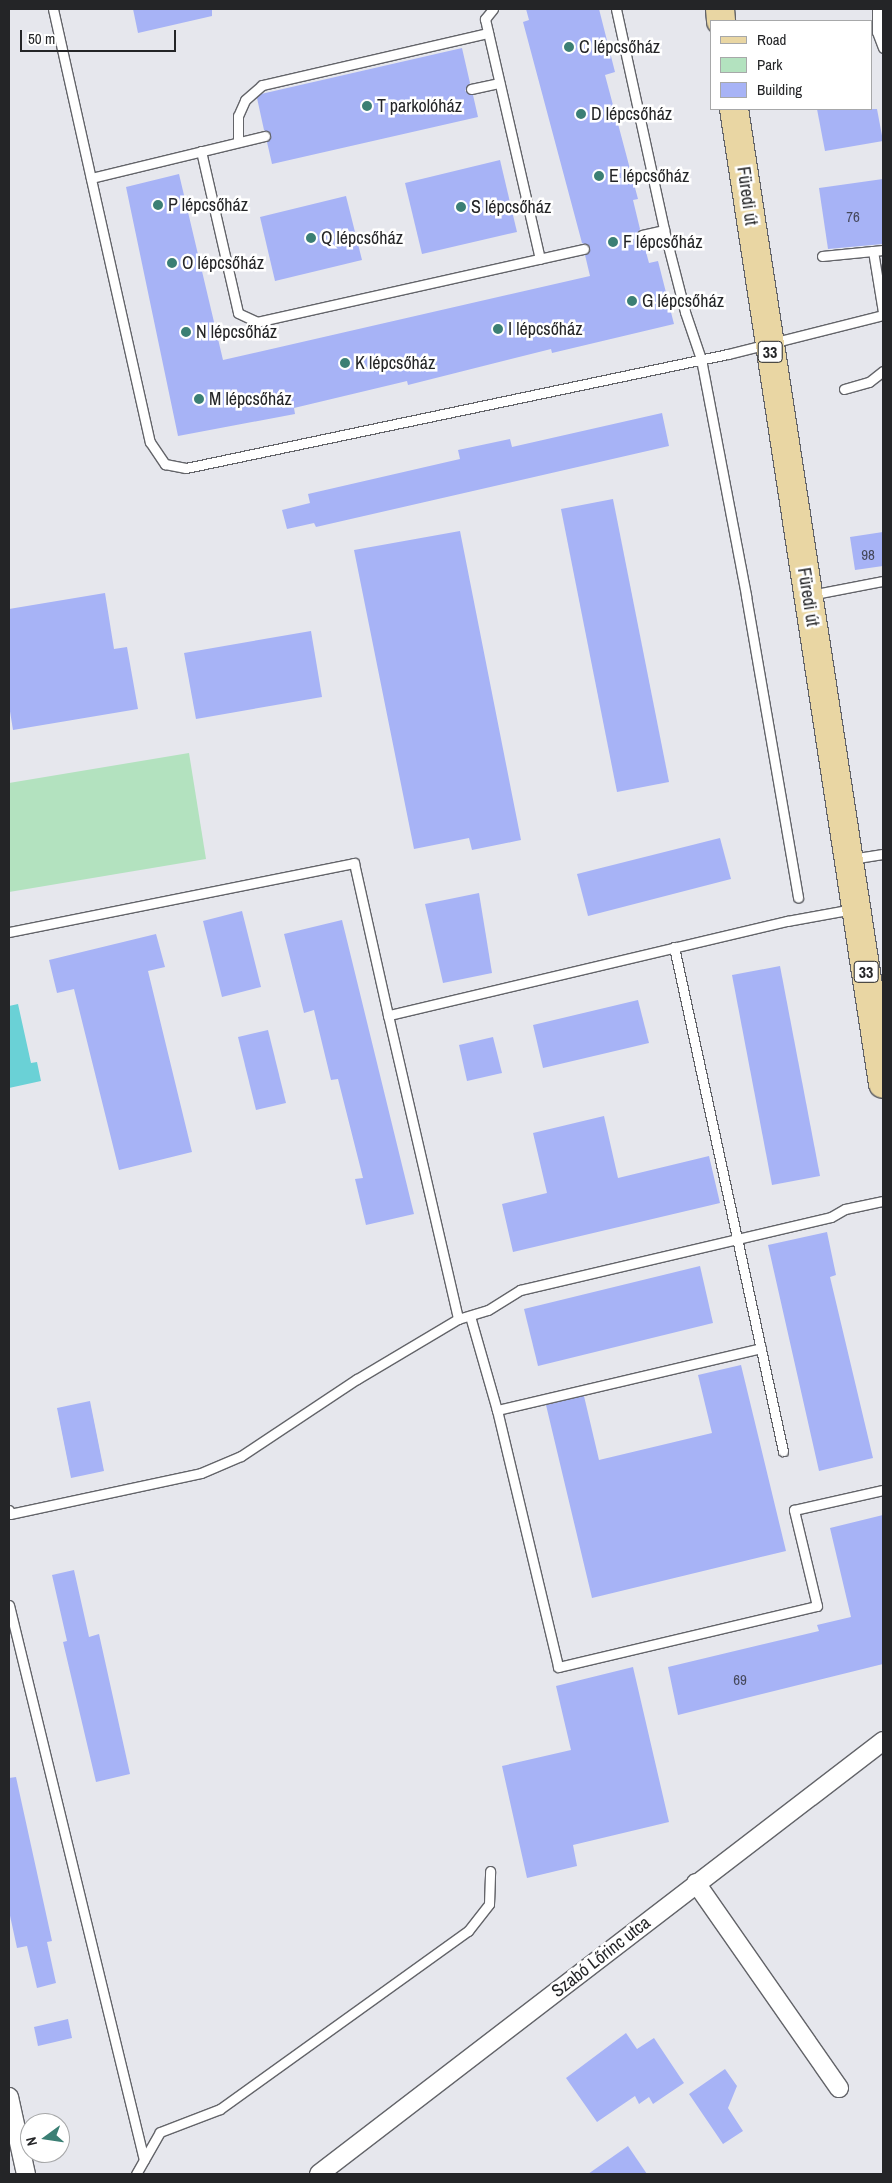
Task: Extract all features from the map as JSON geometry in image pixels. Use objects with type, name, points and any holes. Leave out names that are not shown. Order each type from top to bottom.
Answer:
[{"type":"main road","name":"Füredi út","points":[[734,110],[768,344],[883,1084]]},
{"type":"street","name":"Szabó Lőrinc utca","points":[[319,2174],[883,1740]]},
{"type":"street","points":[[696,1883],[839,2088]]},
{"type":"street","points":[[9,2097],[26,2174]]},
{"type":"lane","points":[[53,9],[150,442],[165,464],[186,468],[701,359],[768,344],[883,314],[873,251]]},
{"type":"lane","points":[[493,9],[485,19],[540,259]]},
{"type":"lane","points":[[616,9],[664,230],[685,312],[701,359],[746,596],[798,898]]},
{"type":"lane","points":[[877,9],[877,32],[883,48]]},
{"type":"lane","points":[[238,142],[238,116],[245,100],[262,85],[488,34]]},
{"type":"lane","points":[[471,90],[500,83]]},
{"type":"lane","points":[[91,178],[265,136]]},
{"type":"lane","points":[[201,151],[238,313],[257,322],[584,249]]},
{"type":"lane","points":[[642,235],[664,230]]},
{"type":"lane","points":[[822,256],[883,250]]},
{"type":"lane","points":[[844,389],[869,382],[883,371]]},
{"type":"lane","points":[[807,595],[883,581]]},
{"type":"lane","points":[[848,859],[883,854]]},
{"type":"lane","points":[[9,932],[354,863],[458,1319]]},
{"type":"lane","points":[[388,1015],[674,947],[856,908]]},
{"type":"lane","points":[[674,947],[738,1238],[782,1451]]},
{"type":"lane","points":[[9,1513],[201,1472],[241,1456],[357,1379],[458,1319],[488,1310],[520,1290],[883,1201]]},
{"type":"lane","points":[[470,1316],[497,1410],[558,1667],[817,1606],[794,1510],[883,1490]]},
{"type":"lane","points":[[497,1410],[761,1348]]},
{"type":"lane","points":[[9,1605],[144,2160]]},
{"type":"lane","points":[[136,2174],[160,2132],[220,2109],[468,1931],[489,1904],[490,1871]]},
{"type":"green space","points":[[189,753],[206,859],[9,892],[9,783]]},
{"type":"water","points":[[18,1004],[31,1063],[37,1062],[41,1081],[9,1088],[9,1006]]},
{"type":"building","points":[[133,9],[212,9],[212,16],[138,33]]},
{"type":"building","points":[[526,9],[599,9],[615,72],[605,75],[638,199],[633,200],[640,229],[636,237],[643,241],[649,263],[658,261],[674,324],[552,353],[551,349],[408,385],[407,381],[294,408],[295,414],[178,436],[126,187],[179,174],[223,360],[590,276],[585,255],[590,247],[582,243],[523,22],[529,20]]},
{"type":"building","name":"T parkolóház","points":[[462,48],[470,83],[465,91],[473,95],[478,117],[272,164],[267,142],[271,135],[264,130],[257,98],[261,94]]},
{"type":"building","points":[[877,109],[883,141],[825,151],[817,110]]},
{"type":"building","name":"S lépcsőház","points":[[500,160],[517,232],[422,254],[405,183]]},
{"type":"building","points":[[883,179],[883,244],[828,249],[819,188]]},
{"type":"building","name":"Q lépcsőház","points":[[346,196],[362,260],[275,281],[260,217]]},
{"type":"building","points":[[662,413],[669,446],[316,527],[314,523],[287,529],[282,510],[310,503],[308,494],[460,459],[458,450],[510,439],[512,447]]},
{"type":"building","points":[[613,499],[669,782],[617,792],[561,509]]},
{"type":"building","points":[[460,531],[521,840],[472,850],[469,838],[414,849],[354,550]]},
{"type":"building","points":[[883,532],[883,566],[855,570],[850,537]]},
{"type":"building","points":[[105,593],[114,649],[127,647],[138,709],[13,730],[9,705],[9,609]]},
{"type":"building","points":[[311,631],[322,697],[196,719],[184,653]]},
{"type":"building","points":[[720,838],[731,879],[588,916],[577,874]]},
{"type":"building","points":[[479,893],[492,973],[443,983],[425,904]]},
{"type":"building","points":[[242,911],[261,987],[222,997],[203,921]]},
{"type":"building","points":[[342,920],[414,1214],[366,1225],[355,1179],[363,1178],[338,1079],[331,1080],[314,1010],[304,1013],[284,934]]},
{"type":"building","points":[[156,934],[165,967],[148,971],[192,1152],[119,1170],[74,989],[57,993],[49,960]]},
{"type":"building","points":[[780,966],[820,1176],[772,1185],[732,975]]},
{"type":"building","points":[[638,1000],[649,1043],[543,1068],[533,1025]]},
{"type":"building","points":[[268,1030],[286,1103],[256,1110],[238,1037]]},
{"type":"building","points":[[493,1037],[502,1073],[467,1081],[459,1045]]},
{"type":"building","points":[[604,1116],[618,1178],[709,1156],[720,1203],[513,1252],[502,1204],[547,1193],[533,1133]]},
{"type":"building","points":[[827,1232],[836,1275],[830,1277],[873,1458],[819,1471],[768,1245]]},
{"type":"building","points":[[700,1266],[713,1323],[538,1366],[524,1309]]},
{"type":"building","points":[[741,1365],[786,1551],[592,1598],[546,1405],[584,1396],[599,1460],[712,1433],[698,1375]]},
{"type":"building","points":[[90,1401],[104,1471],[71,1478],[57,1408]]},
{"type":"building","points":[[883,1515],[883,1664],[678,1715],[668,1667],[819,1631],[817,1625],[851,1617],[830,1528]]},
{"type":"building","points":[[74,1570],[89,1637],[99,1634],[130,1774],[96,1782],[63,1642],[67,1641],[52,1575]]},
{"type":"building","points":[[633,1667],[669,1822],[573,1845],[577,1866],[527,1878],[502,1766],[571,1750],[556,1686]]},
{"type":"building","points":[[16,1777],[52,1941],[47,1942],[56,1983],[37,1988],[27,1946],[17,1948],[9,1911],[9,1778]]},
{"type":"building","points":[[68,2019],[72,2038],[38,2046],[34,2027]]},
{"type":"building","points":[[626,2033],[637,2049],[654,2038],[684,2083],[653,2104],[649,2097],[639,2104],[635,2096],[597,2122],[566,2078]]},
{"type":"building","points":[[725,2069],[737,2086],[728,2108],[743,2131],[723,2144],[689,2094]]},
{"type":"building","points":[[628,2146],[647,2174],[588,2174]]},
{"type":"place","name":"C lépcsőház","points":[[569,47]]},
{"type":"place","name":"T parkolóház","points":[[367,106]]},
{"type":"place","name":"D lépcsőház","points":[[581,114]]},
{"type":"place","name":"E lépcsőház","points":[[599,176]]},
{"type":"place","name":"P lépcsőház","points":[[158,205]]},
{"type":"place","name":"S lépcsőház","points":[[461,207]]},
{"type":"place","name":"Q lépcsőház","points":[[311,238]]},
{"type":"place","name":"F lépcsőház","points":[[613,242]]},
{"type":"place","name":"O lépcsőház","points":[[172,263]]},
{"type":"place","name":"G lépcsőház","points":[[632,301]]},
{"type":"place","name":"I lépcsőház","points":[[498,329]]},
{"type":"place","name":"N lépcsőház","points":[[186,332]]},
{"type":"place","name":"K lépcsőház","points":[[345,363]]},
{"type":"place","name":"M lépcsőház","points":[[199,399]]}]
